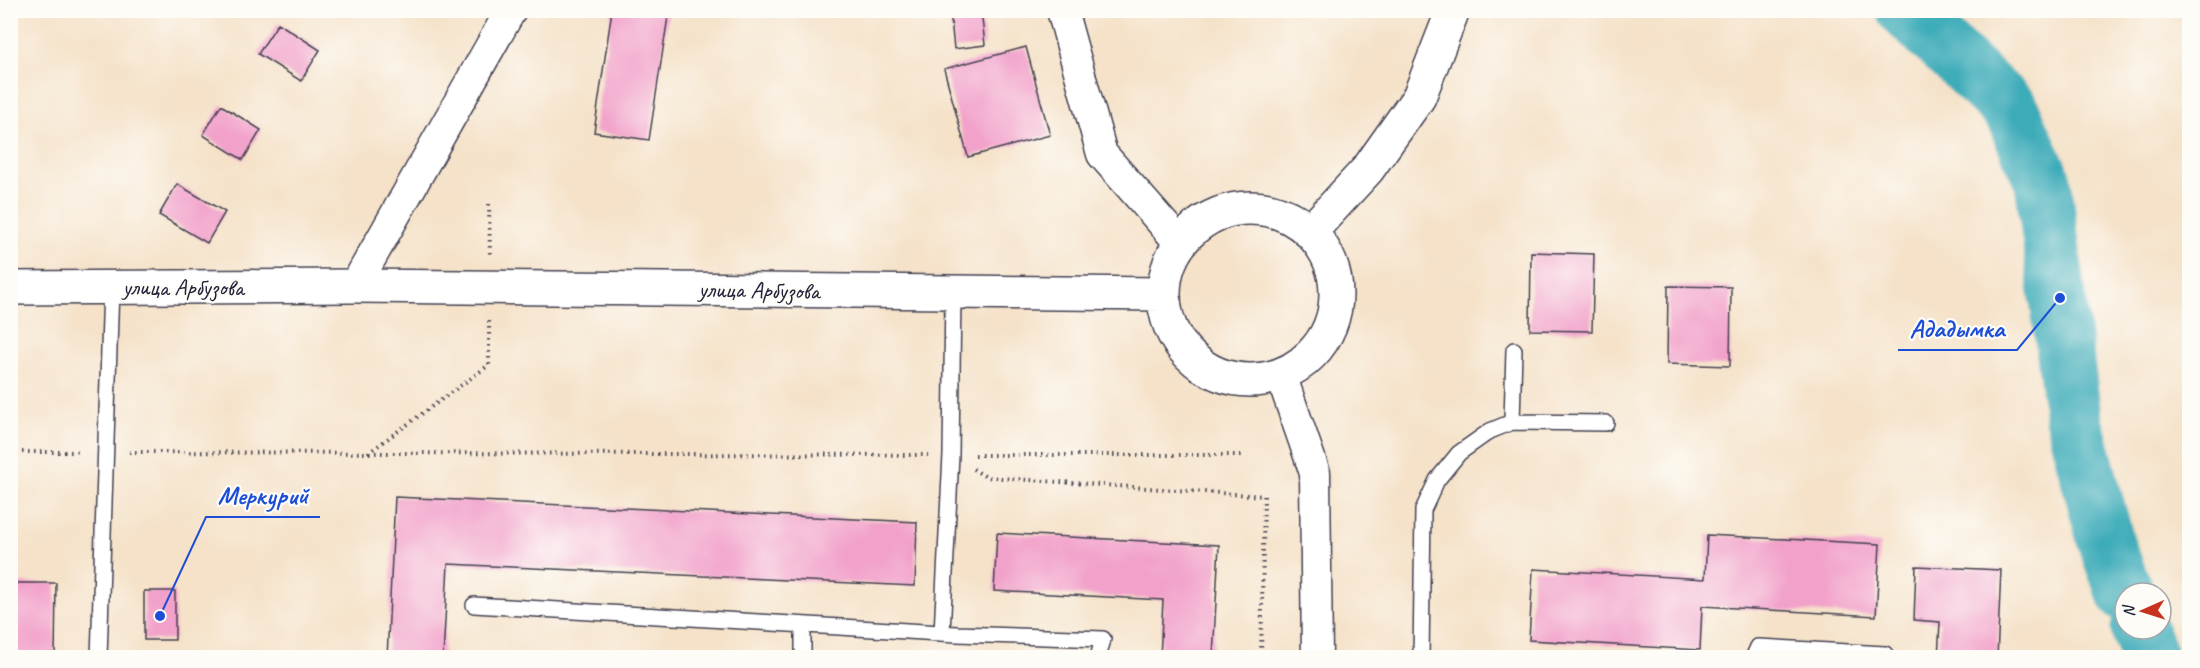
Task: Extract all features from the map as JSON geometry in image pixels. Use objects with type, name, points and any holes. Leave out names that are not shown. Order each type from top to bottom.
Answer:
[{"type":"street","points":[[355,286],[511,10]]},
{"type":"street","points":[[1062,10],[1102,154],[1180,243]]},
{"type":"street","points":[[1310,232],[1368,169],[1419,97],[1453,10]]},
{"type":"street","points":[[1239,208],[1259,208],[1279,212],[1310,232],[1331,263],[1336,286],[1335,309],[1328,331],[1316,350],[1300,365],[1281,375],[1244,381],[1219,375],[1200,365],[1181,347],[1169,325],[1163,294],[1168,264],[1180,243],[1198,225],[1217,213],[1239,208]]},
{"type":"street","name":"улица Арбузова","points":[[10,288],[355,286],[1163,294]]},
{"type":"street","points":[[1281,375],[1315,472],[1317,657]]},
{"type":"lane","points":[[99,657],[111,287]]},
{"type":"lane","points":[[942,633],[951,455],[953,292]]},
{"type":"lane","points":[[1512,422],[1514,350]]},
{"type":"lane","points":[[1421,657],[1423,510],[1437,480],[1459,453],[1490,431],[1512,422],[1606,423]]},
{"type":"lane","points":[[474,605],[942,633],[1103,639],[1098,657]]},
{"type":"lane","points":[[803,625],[803,657]]},
{"type":"lane","points":[[1753,657],[1758,647],[1885,654],[1885,657]]},
{"type":"path","points":[[368,453],[489,365]]},
{"type":"path","points":[[10,452],[1244,455]]},
{"type":"path","points":[[951,455],[986,477],[1264,496],[1261,657]]},
{"type":"building","points":[[612,10],[669,10],[649,140],[594,132]]},
{"type":"building","points":[[950,10],[981,10],[985,45],[954,49]]},
{"type":"building","points":[[278,23],[320,50],[301,81],[258,54]]},
{"type":"building","points":[[1026,47],[1050,135],[968,157],[944,69]]},
{"type":"building","points":[[221,105],[261,130],[243,160],[203,135]]},
{"type":"building","points":[[177,184],[225,212],[207,243],[159,215]]},
{"type":"building","points":[[1531,252],[1594,254],[1592,331],[1530,330]]},
{"type":"building","points":[[1668,286],[1731,287],[1730,366],[1667,364]]},
{"type":"building","points":[[395,497],[917,522],[915,586],[448,564],[443,658],[387,658]]},
{"type":"building","points":[[997,533],[1219,545],[1213,658],[1160,658],[1163,600],[994,591]]},
{"type":"building","points":[[1707,535],[1880,544],[1876,616],[1702,606],[1700,650],[1529,640],[1533,569],[1705,579]]},
{"type":"building","points":[[1916,566],[2001,570],[1997,658],[1938,658],[1940,622],[1914,620]]},
{"type":"building","points":[[10,583],[56,583],[55,658],[10,658]]},
{"type":"building","points":[[144,591],[175,591],[175,640],[144,640]]},
{"type":"waterway","points":[[1905,10],[2011,110],[2043,181],[2073,417],[2107,546],[2120,581]]},
{"type":"waterway","points":[[2144,641],[2150,658]]},
{"type":"place","name":"Ададымка","points":[[2060,298]]},
{"type":"place","name":"Меркурий","points":[[160,616]]}]
